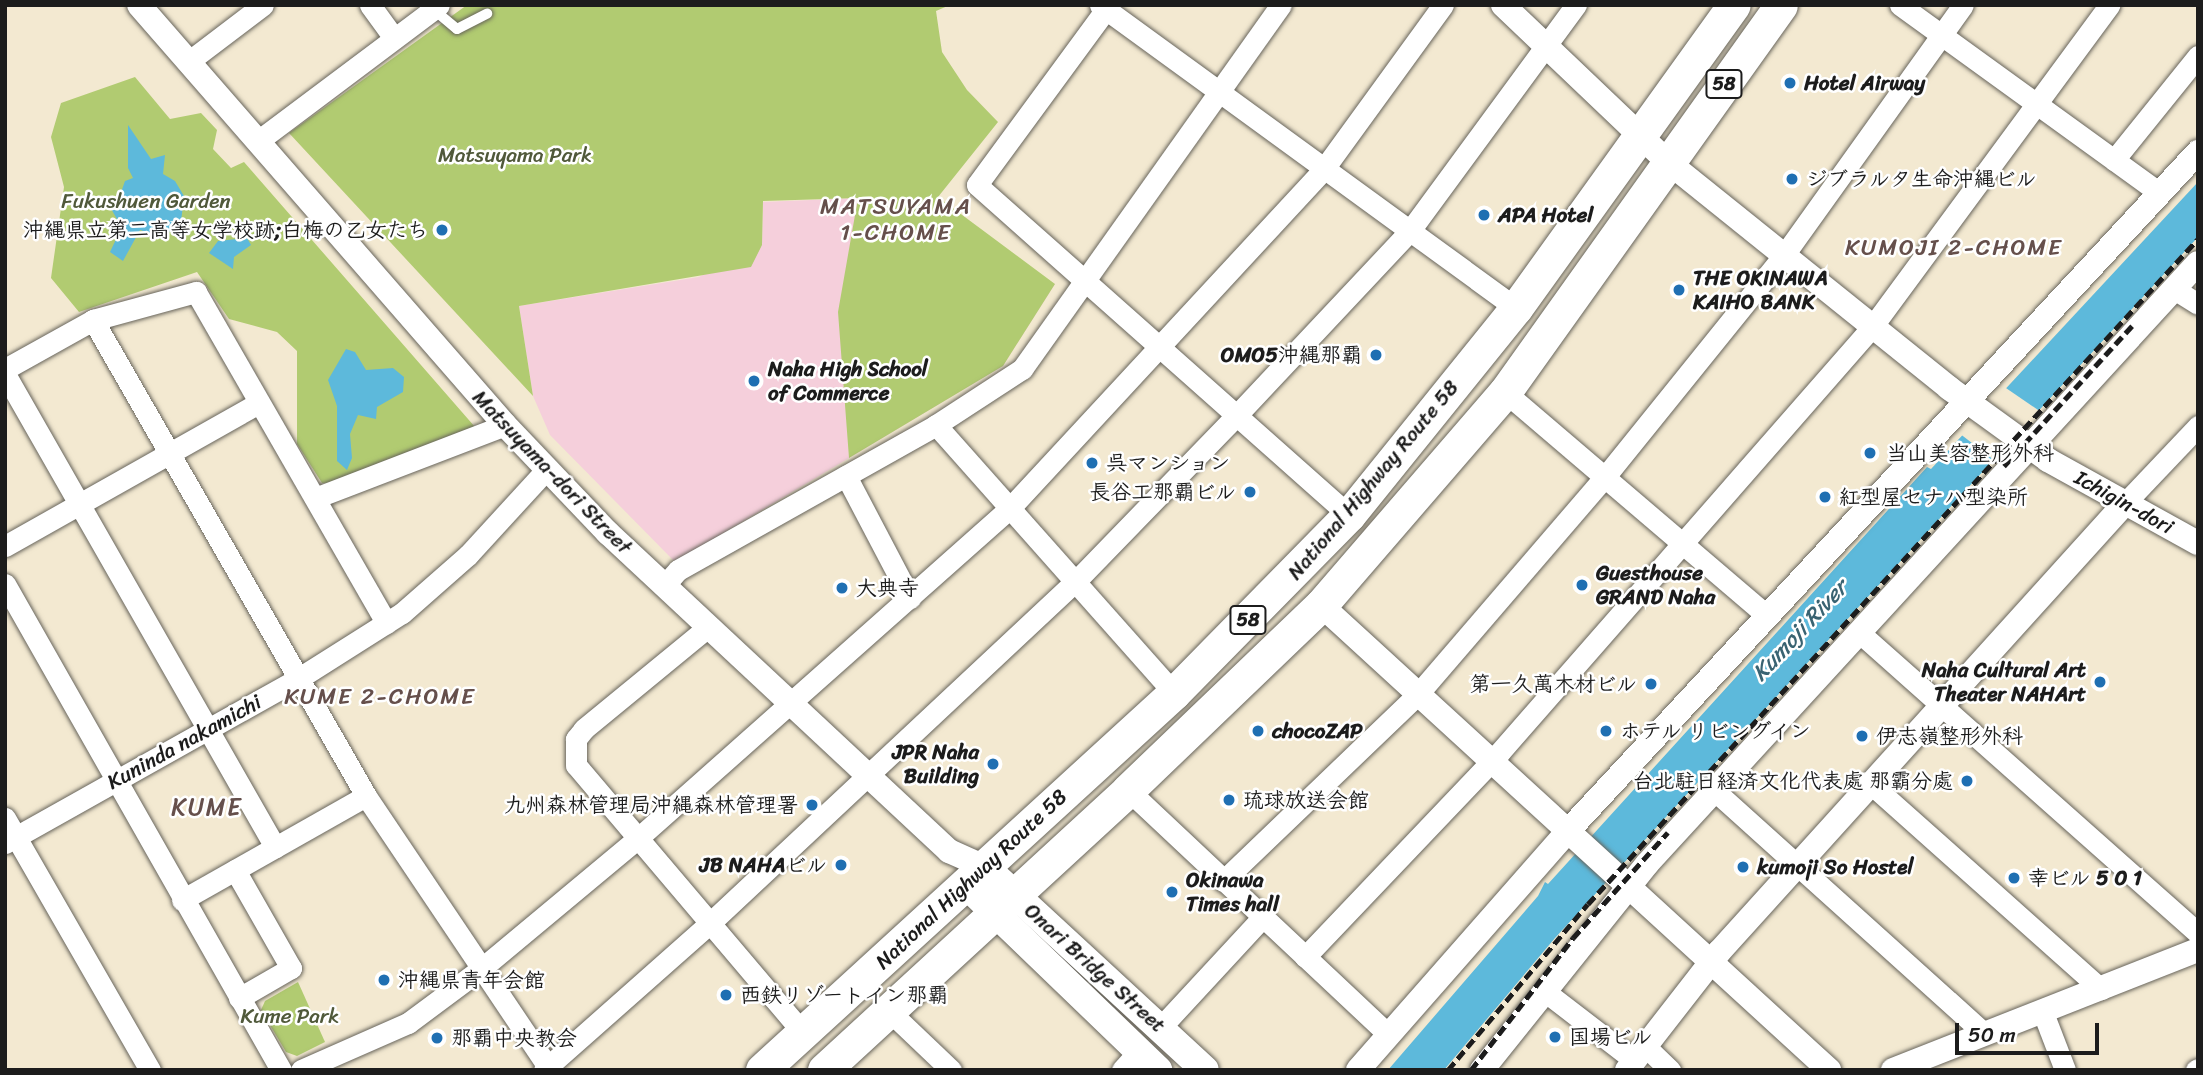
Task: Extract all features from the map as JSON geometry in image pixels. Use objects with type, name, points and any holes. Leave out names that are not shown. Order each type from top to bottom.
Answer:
[{"type":"highway","name":"National Highway Route 58","points":[[762,1070],[1174,693],[1349,515],[1517,308],[1734,5]]},
{"type":"highway","name":"National Highway Route 58","points":[[824,1070],[1128,790],[1321,605],[1505,392],[1781,5]]},
{"type":"main road","name":"Onari Bridge Street","points":[[975,876],[1004,904],[1160,1028],[1205,1070]]},
{"type":"main road","name":"Onari Bridge Street","points":[[1004,904],[1139,1064]]},
{"type":"street","name":"Matsuyama-dori Street","points":[[139,5],[546,470],[664,586],[975,876]]},
{"type":"street","points":[[188,62],[263,5]]},
{"type":"street","points":[[370,5],[394,38]]},
{"type":"street","points":[[664,586],[678,570],[936,425],[1022,369],[1281,5]]},
{"type":"street","points":[[301,1070],[408,1023],[482,968],[636,839],[1009,509],[1323,170],[1443,5]]},
{"type":"street","name":"Ichigin-dori","points":[[1503,5],[1668,162],[1972,405],[2024,443],[2198,543]]},
{"type":"street","points":[[93,320],[296,680],[366,796],[547,1069],[709,924],[1074,583],[1236,417],[1409,232],[1576,5]]},
{"type":"street","points":[[1900,5],[2160,193]]},
{"type":"street","points":[[1223,881],[1418,695],[1604,478],[1784,255],[1963,5]]},
{"type":"street","points":[[1305,957],[1491,762],[1872,327],[2109,5]]},
{"type":"street","points":[[258,141],[436,7]]},
{"type":"street","points":[[1349,515],[977,185],[1105,7],[1323,170],[1517,308]]},
{"type":"street","points":[[2114,160],[2198,56]]},
{"type":"street","points":[[1358,1070],[1572,836],[1766,615],[1972,405],[2198,152]]},
{"type":"street","points":[[1482,1070],[1622,882],[1715,791],[1861,634],[2024,443],[2198,263]]},
{"type":"street","points":[[2174,289],[2198,304]]},
{"type":"street","points":[[275,847],[5,371],[93,320],[196,292],[386,623]]},
{"type":"street","points":[[1505,392],[1766,615]]},
{"type":"street","points":[[5,546],[259,403]]},
{"type":"street","points":[[315,498],[505,425]]},
{"type":"street","points":[[936,425],[1174,693]]},
{"type":"street","points":[[1635,1059],[1710,962],[2198,426]]},
{"type":"street","name":"Kuninda nakamichi","points":[[11,840],[296,680],[386,623],[468,555],[546,470]]},
{"type":"street","points":[[846,476],[909,598]]},
{"type":"street","points":[[5,584],[182,900],[281,1070]]},
{"type":"street","points":[[1321,605],[1829,1070]]},
{"type":"street","points":[[708,627],[576,739],[576,765],[803,1033]]},
{"type":"street","points":[[1861,634],[2198,933]]},
{"type":"street","points":[[1872,785],[2101,989]]},
{"type":"street","points":[[1128,790],[1389,1035]]},
{"type":"street","points":[[1715,791],[1984,1033]]},
{"type":"street","points":[[182,900],[366,796]]},
{"type":"street","points":[[5,818],[11,840],[150,1070]]},
{"type":"street","points":[[235,870],[291,968],[239,998]]},
{"type":"street","points":[[1160,1028],[1262,918]]},
{"type":"street","points":[[1893,1070],[2198,950]]},
{"type":"street","points":[[1543,990],[1635,1059],[1670,1070]]},
{"type":"street","points":[[888,1010],[951,1070]]},
{"type":"street","points":[[2042,1010],[2065,1070]]},
{"type":"lane","points":[[436,7],[457,29],[487,14]]},
{"type":"shaded area","name":"Naha High School of Commerce","points":[[858,198],[1055,284],[1003,366],[675,562],[550,435],[533,396],[519,306],[699,277],[762,245],[763,202]]},
{"type":"green space","name":"Matsuyama Park","points":[[467,5],[950,5],[936,11],[942,52],[967,90],[998,122],[938,197],[1055,284],[1003,366],[849,458],[838,312],[858,198],[763,201],[762,245],[751,267],[519,306],[533,396],[289,133]]},
{"type":"green space","name":"Fukushuen Garden","points":[[135,77],[170,119],[201,113],[217,130],[213,149],[231,168],[244,162],[475,427],[348,482],[322,483],[297,444],[297,351],[277,332],[229,319],[197,272],[79,312],[51,278],[64,187],[51,137],[61,103]]},
{"type":"green space","name":"Kume Park","points":[[298,982],[325,1042],[297,1056],[286,1052],[261,1010],[265,1001]]},
{"type":"water","points":[[128,125],[151,159],[165,155],[163,174],[175,181],[184,196],[181,222],[163,237],[140,230],[123,261],[110,252],[119,233],[118,221],[109,205],[120,195],[125,181],[133,178],[128,168]]},
{"type":"water","name":"Kumoji River","points":[[2198,182],[2198,237],[1555,938],[1444,1070],[1388,1070],[1538,896],[1545,882],[1548,884],[1927,467],[1931,469]]},
{"type":"water","points":[[247,238],[251,245],[234,257],[233,269],[209,253],[218,241]]},
{"type":"water","points":[[346,349],[355,352],[366,370],[393,368],[404,377],[403,392],[377,407],[376,419],[358,415],[350,434],[352,458],[347,470],[337,461],[337,406],[328,380]]},
{"type":"pier","points":[[2003,386],[2041,412],[1994,460],[1959,433]]},
{"type":"railway","points":[[1448,1070],[1588,904],[2198,239]]},
{"type":"railway","points":[[2004,466],[2132,326]]},
{"type":"railway","points":[[1471,1070],[1573,938],[1668,832]]},
{"type":"place","name":"Hotel Airway","points":[[1790,83]]},
{"type":"place","name":"ジブラルタ生命沖縄ビル","points":[[1792,179]]},
{"type":"place","name":"APA Hotel","points":[[1484,215]]},
{"type":"place","name":"沖縄県立第二高等女学校跡;白梅の乙女たち","points":[[442,230]]},
{"type":"place","name":"THE OKINAWA KAIHO BANK","points":[[1679,290]]},
{"type":"place","name":"OMO5沖縄那覇","points":[[1376,355]]},
{"type":"place","name":"Naha High School of Commerce","points":[[754,381]]},
{"type":"place","name":"当山美容整形外科","points":[[1870,453]]},
{"type":"place","name":"呉マンション","points":[[1092,463]]},
{"type":"place","name":"長谷工那覇ビル","points":[[1250,492]]},
{"type":"place","name":"紅型屋セナハ型染所","points":[[1825,497]]},
{"type":"place","name":"Guesthouse GRAND Naha","points":[[1582,585]]},
{"type":"place","name":"大典寺","points":[[842,588]]},
{"type":"place","name":"Naha Cultural Art Theater NAHArt","points":[[2100,682]]},
{"type":"place","name":"第一久萬木材ビル","points":[[1651,684]]},
{"type":"place","name":"chocoZAP","points":[[1258,731]]},
{"type":"place","name":"ホテル リビングイン","points":[[1606,731]]},
{"type":"place","name":"伊志嶺整形外科","points":[[1862,736]]},
{"type":"place","name":"JPR Naha Building","points":[[993,764]]},
{"type":"place","name":"台北駐日経済文化代表處 那霸分處","points":[[1967,781]]},
{"type":"place","name":"琉球放送会館","points":[[1229,800]]},
{"type":"place","name":"九州森林管理局沖縄森林管理署","points":[[812,805]]},
{"type":"place","name":"JB NAHAビル","points":[[841,865]]},
{"type":"place","name":"kumoji So Hostel","points":[[1743,867]]},
{"type":"place","name":"幸ビル 5 0 1","points":[[2014,878]]},
{"type":"place","name":"Okinawa Times hall","points":[[1172,892]]},
{"type":"place","name":"沖縄県青年会館","points":[[384,980]]},
{"type":"place","name":"西鉄リゾートイン那覇","points":[[726,995]]},
{"type":"place","name":"国場ビル","points":[[1555,1037]]},
{"type":"place","name":"那覇中央教会","points":[[437,1038]]},
{"type":"district","name":"MATSUYAMA 1-CHOME","points":[[896,220]]},
{"type":"district","name":"KUMOJI 2-CHOME","points":[[1954,248]]},
{"type":"district","name":"KUME 2-CHOME","points":[[380,697]]},
{"type":"district","name":"KUME","points":[[207,808]]}]
